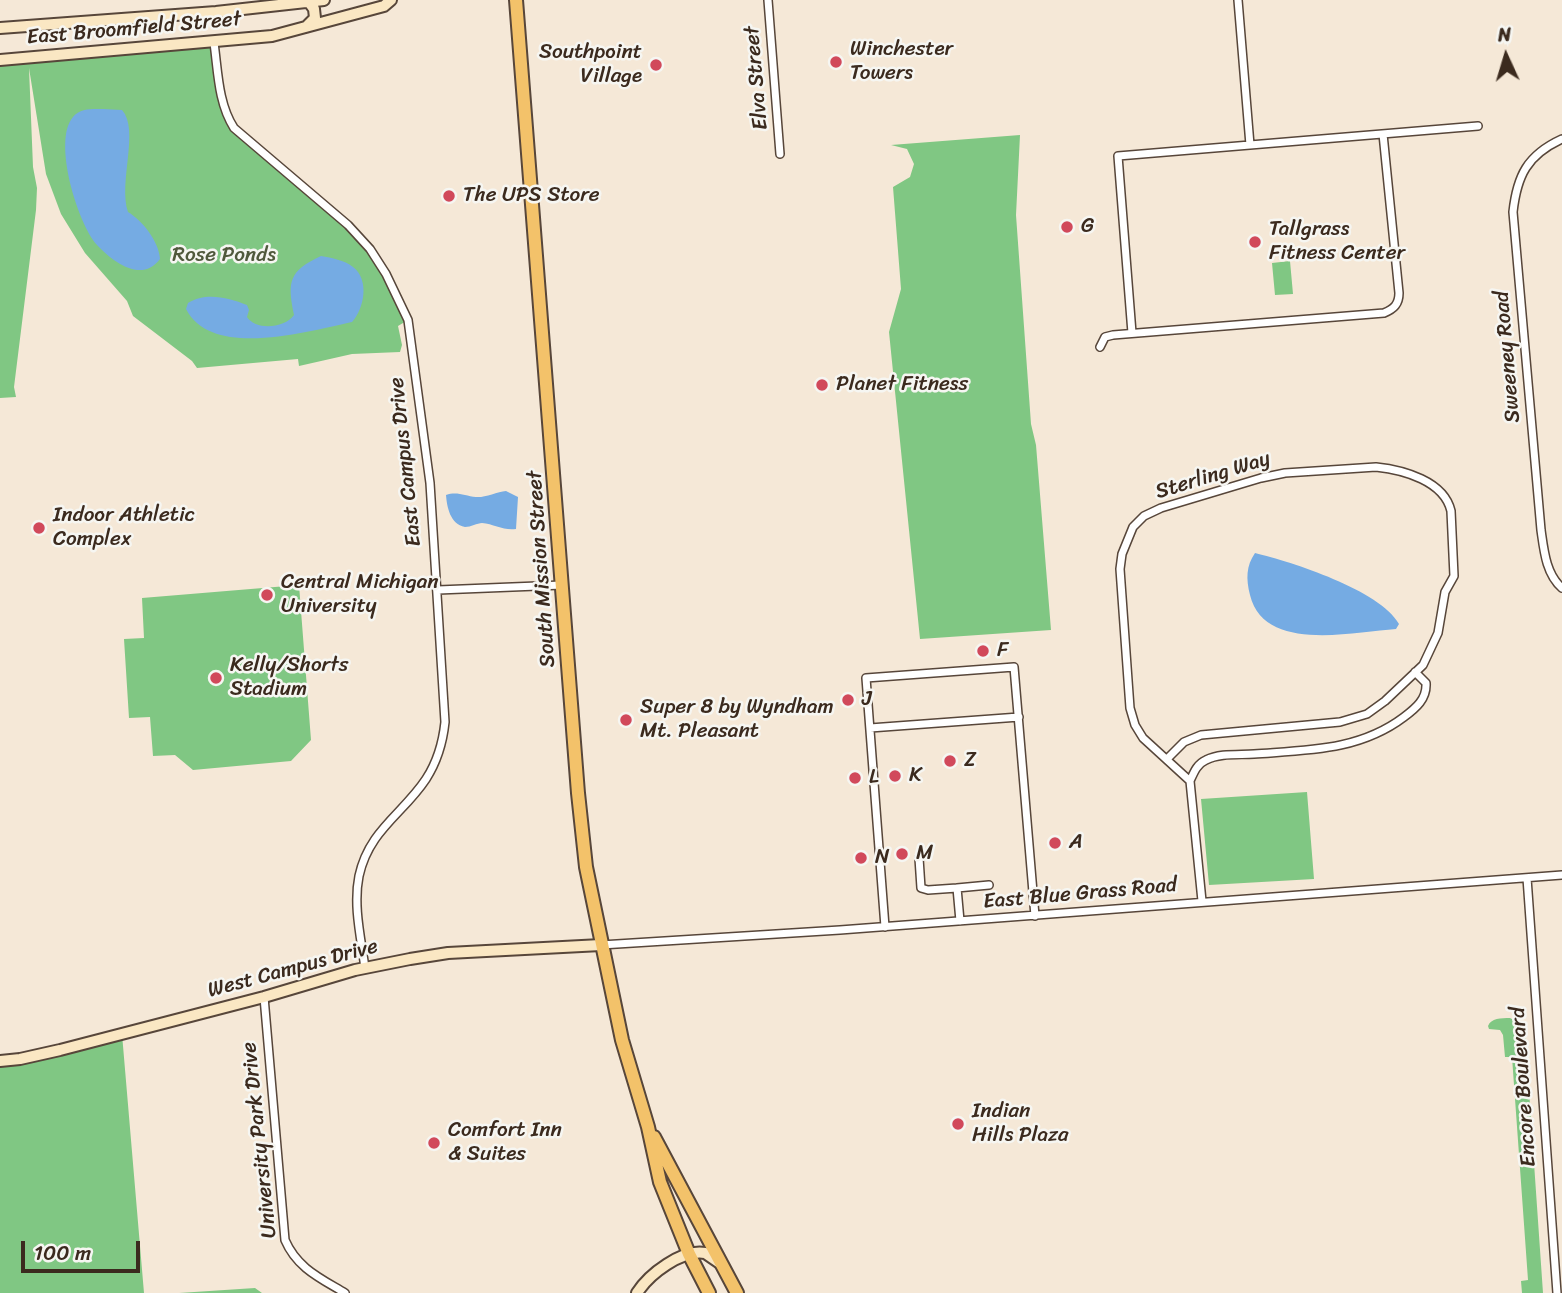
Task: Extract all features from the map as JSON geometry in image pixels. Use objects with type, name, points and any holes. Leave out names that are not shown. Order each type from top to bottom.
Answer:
[{"type":"main road","name":"East Broomfield Street","points":[[0,28],[216,6],[324,0]]},
{"type":"main road","name":"East Broomfield Street","points":[[0,60],[272,36],[384,6],[391,0]]},
{"type":"main road","name":"South Mission Street","points":[[516,0],[586,867],[622,1040],[648,1128],[660,1182],[689,1254],[709,1293]]},
{"type":"main road","points":[[304,28],[315,18],[315,12],[309,2]]},
{"type":"main road","name":"West Campus Drive","points":[[0,1061],[47,1053],[365,968],[448,953],[601,945]]},
{"type":"main road","name":"South Mission Street","points":[[648,1128],[737,1293]]},
{"type":"main road","points":[[637,1293],[656,1272],[689,1254],[705,1253],[721,1264]]},
{"type":"street","name":"Elva Street","points":[[768,0],[780,154]]},
{"type":"street","points":[[1238,0],[1250,145]]},
{"type":"street","name":"East Campus Drive","points":[[214,43],[221,95],[234,128],[348,225],[375,258],[397,293],[408,320],[429,472],[446,700],[444,731],[425,780],[384,825],[363,861],[357,891],[365,968]]},
{"type":"street","points":[[1132,333],[1118,156],[1478,127]]},
{"type":"street","points":[[1100,347],[1105,337],[1132,333],[1384,313],[1392,309],[1399,300],[1399,293],[1383,134]]},
{"type":"street","name":"Sweeney Road","points":[[1562,139],[1540,151],[1526,166],[1516,188],[1513,212],[1541,530],[1545,558],[1555,582],[1562,588]]},
{"type":"street","name":"Sterling Way","points":[[1167,759],[1184,743],[1201,736],[1340,722],[1367,714],[1415,672],[1423,664],[1438,633],[1445,592],[1454,576],[1448,501],[1439,489],[1428,482],[1389,468],[1285,473],[1161,508],[1144,516],[1133,527],[1122,554],[1120,569],[1130,708],[1143,738],[1189,781]]},
{"type":"street","points":[[438,590],[562,585]]},
{"type":"street","points":[[885,927],[866,678],[1014,667],[1035,916]]},
{"type":"street","points":[[1202,901],[1189,781],[1197,766],[1219,756],[1311,750],[1365,740],[1401,720],[1424,697],[1426,682],[1415,672]]},
{"type":"street","points":[[870,728],[1019,717]]},
{"type":"street","points":[[919,858],[922,888],[928,890],[989,886]]},
{"type":"street","name":"East Blue Grass Road","points":[[601,945],[885,927],[1562,875]]},
{"type":"street","name":"Encore Boulevard","points":[[1527,878],[1556,1293]]},
{"type":"street","points":[[957,888],[960,921]]},
{"type":"street","name":"University Park Drive","points":[[264,997],[285,1240],[304,1268],[345,1293]]},
{"type":"green space","name":"Rose Ponds","points":[[214,43],[228,119],[335,214],[370,249],[408,320],[398,326],[402,345],[400,352],[352,354],[299,366],[298,359],[197,368],[192,361],[133,316],[127,301],[85,253],[61,214],[46,174],[29,68],[36,210],[14,387],[16,397],[0,398],[0,60]]},
{"type":"green space","points":[[1020,135],[1016,215],[1031,424],[1036,445],[1051,630],[920,639],[889,332],[901,289],[893,187],[910,177],[914,164],[907,149],[891,145]]},
{"type":"green space","points":[[1290,261],[1293,294],[1275,295],[1272,263]]},
{"type":"green space","name":"Kelly/Shorts Stadium","points":[[299,585],[311,740],[291,761],[193,770],[175,755],[153,756],[150,717],[129,718],[124,639],[144,638],[142,598]]},
{"type":"green space","points":[[1307,792],[1314,879],[1209,885],[1201,799]]},
{"type":"green space","points":[[1510,1018],[1522,1024],[1525,1033],[1543,1293],[1522,1293],[1521,1281],[1528,1280],[1512,1057],[1505,1057],[1500,1030],[1489,1029],[1488,1026],[1494,1020]]},
{"type":"green space","points":[[122,1034],[144,1293],[0,1293],[0,1061]]},
{"type":"green space","points":[[255,1288],[262,1293],[179,1293]]},
{"type":"water","points":[[122,110],[127,119],[129,143],[125,186],[128,212],[149,232],[157,246],[160,259],[145,269],[137,270],[120,264],[97,245],[82,220],[70,182],[66,163],[67,129],[79,112]]},
{"type":"water","points":[[321,256],[353,267],[362,279],[362,302],[352,322],[287,335],[239,338],[217,334],[199,325],[186,309],[188,303],[195,300],[224,298],[247,305],[247,317],[257,324],[270,326],[284,323],[294,315],[291,294],[293,278],[302,267]]},
{"type":"water","points":[[506,491],[518,497],[516,529],[482,523],[465,527],[456,522],[447,505],[446,495],[450,494],[479,497]]},
{"type":"water","points":[[1255,553],[1312,570],[1355,589],[1374,600],[1399,624],[1396,629],[1334,635],[1291,632],[1273,625],[1258,613],[1250,595],[1248,573]]},
{"type":"place","name":"Winchester Towers","points":[[836,62]]},
{"type":"place","name":"Southpoint Village","points":[[656,65]]},
{"type":"place","name":"The UPS Store","points":[[449,196]]},
{"type":"place","name":"G","points":[[1067,227]]},
{"type":"place","name":"Tallgrass Fitness Center","points":[[1255,242]]},
{"type":"place","name":"Planet Fitness","points":[[822,385]]},
{"type":"place","name":"Indoor Athletic Complex","points":[[39,528]]},
{"type":"place","name":"Central Michigan University","points":[[267,595]]},
{"type":"place","name":"F","points":[[983,651]]},
{"type":"place","name":"Kelly/Shorts Stadium","points":[[216,678]]},
{"type":"place","name":"J","points":[[848,700]]},
{"type":"place","name":"Super 8 by Wyndham Mt. Pleasant","points":[[626,720]]},
{"type":"place","name":"Z","points":[[950,761]]},
{"type":"place","name":"K","points":[[895,776]]},
{"type":"place","name":"L","points":[[855,778]]},
{"type":"place","name":"A","points":[[1055,843]]},
{"type":"place","name":"M","points":[[902,854]]},
{"type":"place","name":"N","points":[[861,858]]},
{"type":"place","name":"Indian Hills Plaza","points":[[958,1124]]},
{"type":"place","name":"Comfort Inn & Suites","points":[[434,1143]]}]
